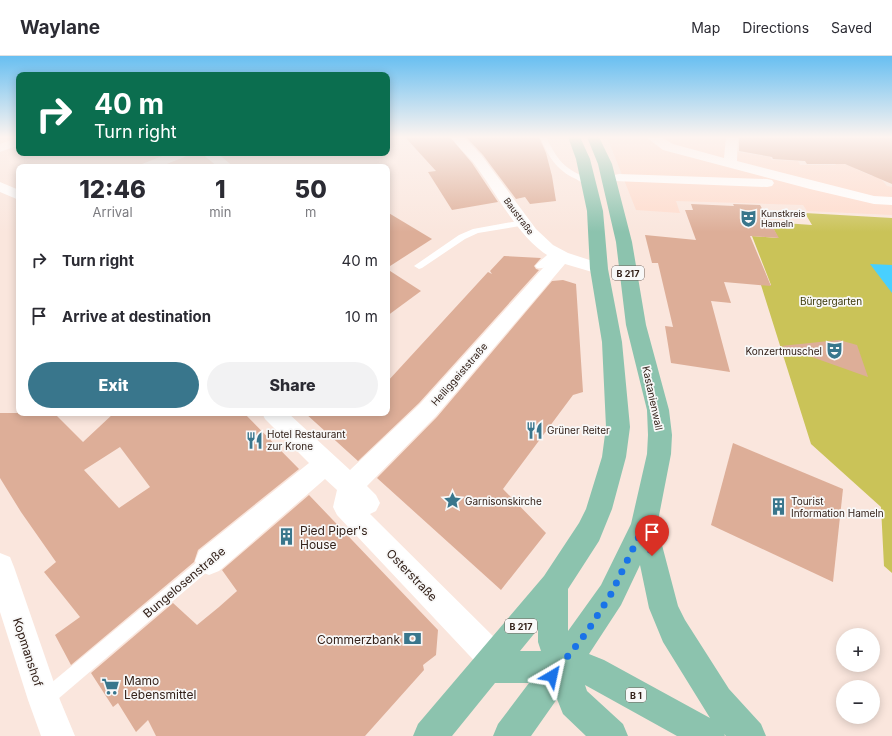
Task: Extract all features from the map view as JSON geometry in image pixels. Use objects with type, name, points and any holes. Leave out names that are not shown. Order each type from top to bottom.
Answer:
[{"type":"main road","name":"B 217","points":[[491,663],[554,586],[589,532],[599,509],[614,457],[618,426],[612,342],[600,269],[594,211],[585,169]]},
{"type":"main road","name":"Kastanienwall","points":[[510,736],[561,665],[587,632],[611,594],[644,526],[659,454],[660,435],[658,410],[636,325],[624,242],[606,169]]},
{"type":"main road","points":[[644,526],[664,608],[674,631],[717,701],[750,736]]},
{"type":"main road","points":[[554,586],[553,642],[575,702],[611,736]]},
{"type":"main road","points":[[430,736],[491,663]]},
{"type":"main road","name":"B 1","points":[[491,663],[539,667],[561,665],[593,671],[708,736]]},
{"type":"street","name":"Baustraße","points":[[484,169],[530,232],[547,249],[558,255],[600,269]]},
{"type":"street","points":[[748,169],[874,200],[892,201]]},
{"type":"street","points":[[619,178],[810,185]]},
{"type":"street","points":[[0,186],[16,194]]},
{"type":"street","name":"Heiliggeiststraße","points":[[359,494],[558,255]]},
{"type":"street","points":[[276,416],[325,464],[359,494]]},
{"type":"street","name":"Bungelosenstraße","points":[[209,561],[325,464]]},
{"type":"street","name":"Osterstraße","points":[[359,494],[346,507],[491,663]]},
{"type":"street","name":"Kopmanshof","points":[[0,567],[44,700],[58,736]]},
{"type":"lane","points":[[561,169],[569,174],[588,182]]},
{"type":"lane","points":[[419,266],[462,237],[476,231],[523,223]]},
{"type":"lane","points":[[540,266],[558,255]]},
{"type":"lane","name":"Bungelosenstraße","points":[[44,700],[209,561]]},
{"type":"shaded area","points":[[620,169],[856,169],[880,178],[887,186],[892,187],[892,215],[807,211],[803,205],[676,201],[680,213],[636,210]]},
{"type":"green space","name":"Bürgergarten","points":[[805,213],[892,218],[892,573],[884,566],[881,507],[811,444],[761,285],[771,285],[752,236],[778,238],[770,222],[812,225]]},
{"type":"water","points":[[870,264],[892,265],[892,293]]},
{"type":"building","points":[[434,169],[476,169],[498,202],[452,210],[428,172],[436,171]]},
{"type":"building","points":[[493,169],[550,169],[556,201],[530,204],[525,197],[516,199]]},
{"type":"building","points":[[856,169],[892,169],[892,184]]},
{"type":"building","points":[[691,204],[734,206],[733,204],[760,205],[779,238],[750,236],[771,286],[724,282],[731,303],[711,301],[730,372],[671,363],[665,326],[673,327],[658,263],[652,263],[645,235],[696,240],[685,210],[693,210]]},
{"type":"building","points":[[390,214],[432,239],[390,266]]},
{"type":"building","points":[[504,256],[541,258],[534,266],[539,270],[419,403],[358,461],[308,416],[390,416],[390,379],[488,272],[492,274],[490,271]]},
{"type":"building","points":[[390,271],[421,291],[390,314]]},
{"type":"building","points":[[563,280],[576,284],[583,392],[573,395],[503,489],[546,533],[501,590],[377,478],[437,417],[552,281]]},
{"type":"building","name":"Konzertmuschel","points":[[839,340],[857,345],[868,377],[781,346]]},
{"type":"building","points":[[0,413],[16,413],[16,416],[57,416],[83,442],[111,416],[247,416],[299,469],[198,550],[194,562],[71,665],[55,635],[80,617],[44,572],[56,562],[21,512],[0,478]],"holes":[[[120,447],[150,487],[119,508],[84,470]]]},
{"type":"building","name":"Tourist Information Hameln","points":[[733,443],[843,489],[833,582],[711,525]]},
{"type":"building","points":[[309,495],[438,630],[436,655],[423,665],[424,670],[365,736],[156,736],[148,720],[136,732],[118,703],[113,707],[91,673],[173,603],[197,625],[237,591],[222,570]]},
{"type":"place","name":"Kunstkreis Hameln","points":[[748,218]]},
{"type":"place","name":"Konzertmuschel","points":[[835,351]]},
{"type":"place","name":"Grüner Reiter","points":[[534,430]]},
{"type":"place","name":"Hotel Restaurant zur Krone","points":[[254,440]]},
{"type":"place","name":"Garnisonskirche","points":[[452,501]]},
{"type":"place","name":"Tourist Information Hameln","points":[[778,507]]},
{"type":"place","name":"Pied Piper's House","points":[[287,537]]},
{"type":"place","name":"Commerzbank","points":[[413,639]]},
{"type":"place","name":"Mamo Lebensmittel","points":[[111,687]]},
{"type":"route","points":[[552,676],[587,632],[611,594],[644,526],[652,556]]}]
